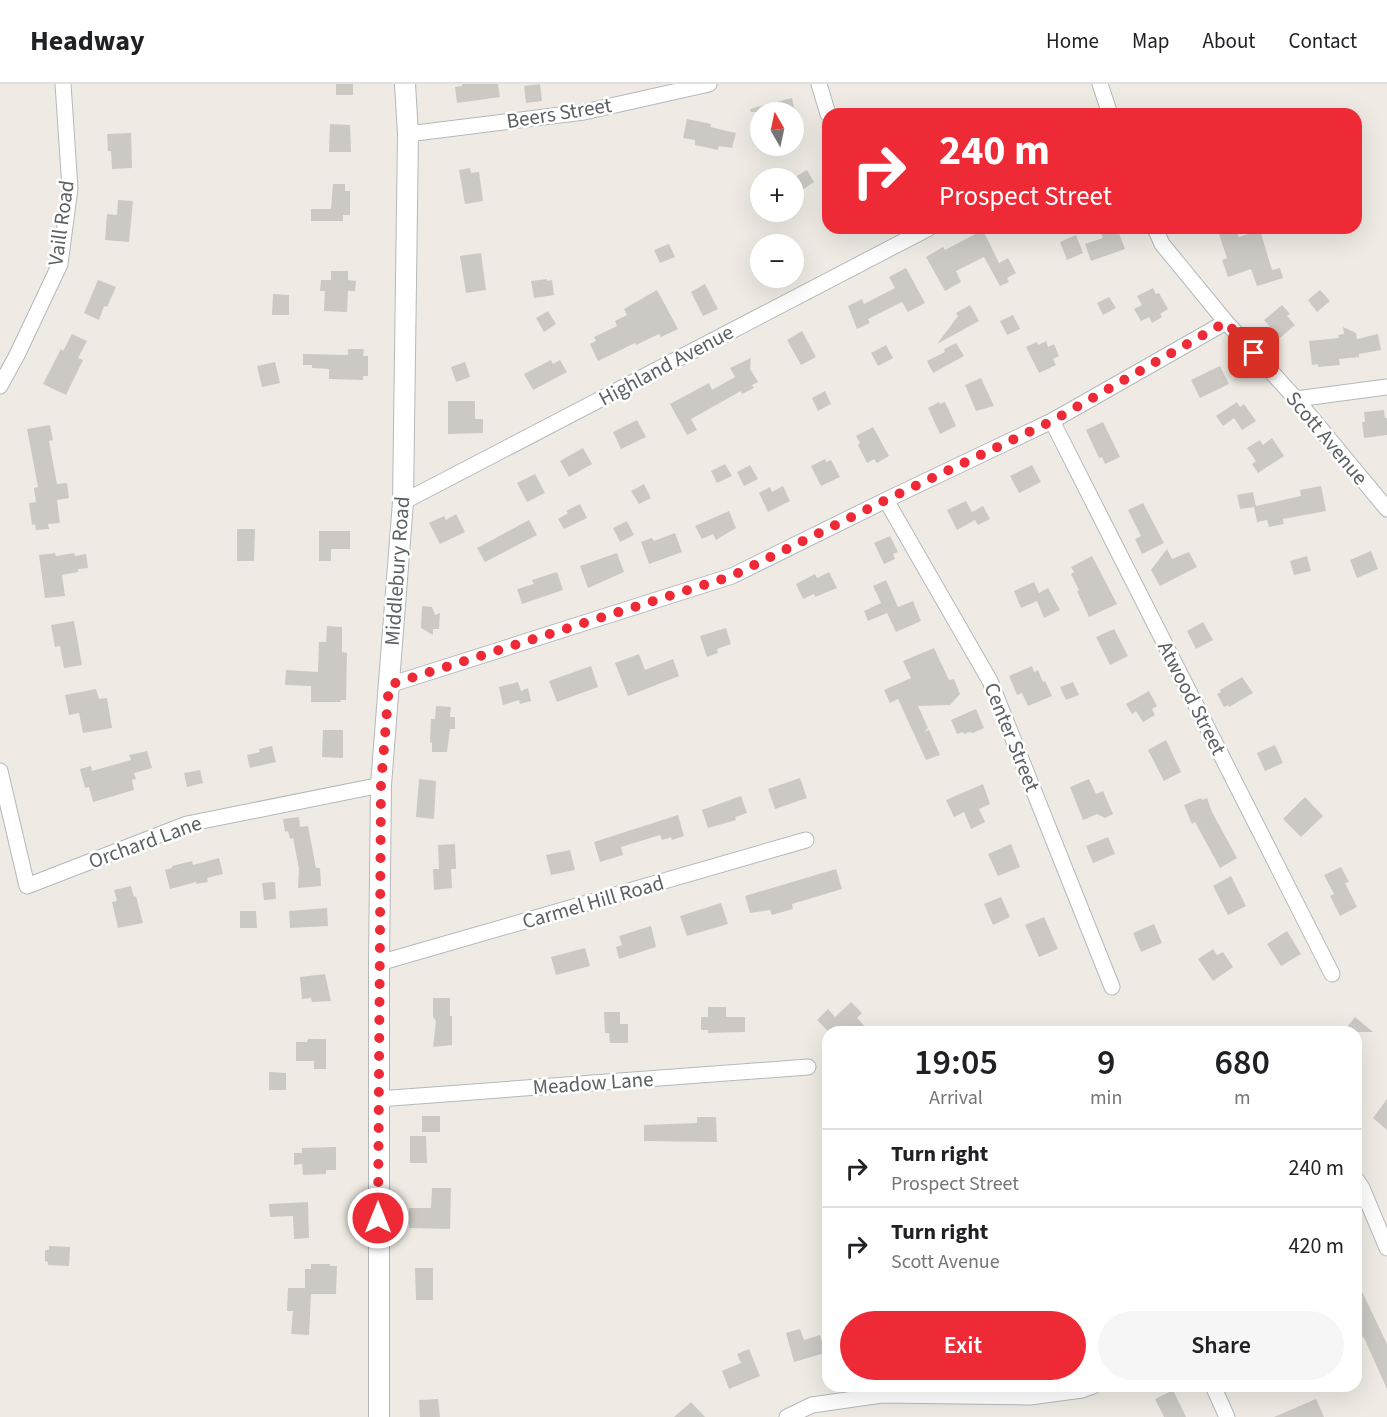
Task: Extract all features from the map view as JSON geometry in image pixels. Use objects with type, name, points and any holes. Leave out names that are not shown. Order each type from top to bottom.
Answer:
[{"type":"street","name":"Vaill Road","points":[[0,386],[60,264],[70,188],[63,84]]},
{"type":"street","name":"Middlebury Road","points":[[379,1417],[378,1099],[381,785],[403,502],[408,134],[405,84]]},
{"type":"street","name":"Beers Street","points":[[408,134],[584,112],[709,84]]},
{"type":"street","points":[[819,84],[826,108]]},
{"type":"street","points":[[1100,84],[1108,108]]},
{"type":"street","name":"Highland Avenue","points":[[403,502],[917,234]]},
{"type":"street","name":"Scott Avenue","points":[[1158,234],[1162,244],[1226,322],[1296,399],[1387,509]]},
{"type":"street","points":[[389,685],[732,576],[1052,421],[1226,322]]},
{"type":"street","points":[[1296,399],[1387,387]]},
{"type":"street","name":"Atwood Street","points":[[1052,421],[1332,974]]},
{"type":"street","name":"Center Street","points":[[886,500],[990,681],[1112,987]]},
{"type":"street","name":"Orchard Lane","points":[[0,771],[27,886],[187,824],[381,785]]},
{"type":"street","name":"Carmel Hill Road","points":[[379,963],[806,840]]},
{"type":"street","name":"Meadow Lane","points":[[378,1099],[808,1067]]},
{"type":"street","points":[[1362,1188],[1387,1248]]},
{"type":"street","points":[[787,1417],[812,1405],[882,1395],[1030,1397],[1067,1392]]},
{"type":"street","points":[[1216,1392],[1227,1417]]},
{"type":"building","points":[[336,84],[353,84],[353,95],[336,95]]},
{"type":"building","points":[[462,84],[498,84],[500,97],[457,103],[455,87],[462,86]]},
{"type":"building","points":[[540,84],[542,101],[526,103],[524,86]]},
{"type":"building","points":[[792,98],[793,102],[777,102]]},
{"type":"building","points":[[687,119],[736,133],[732,148],[719,146],[718,150],[695,145],[695,140],[683,138]]},
{"type":"building","points":[[330,124],[350,125],[351,152],[329,152]]},
{"type":"building","points":[[131,133],[132,168],[112,169],[107,134]]},
{"type":"building","points":[[470,168],[471,173],[479,172],[483,201],[465,204],[459,170]]},
{"type":"building","points":[[807,170],[814,182],[804,189],[804,172]]},
{"type":"building","points":[[333,184],[345,184],[345,191],[350,191],[350,215],[343,215],[343,221],[311,221],[311,209],[331,209]]},
{"type":"building","points":[[118,200],[133,201],[129,242],[105,240],[107,214],[117,215]]},
{"type":"building","points":[[975,234],[985,234],[999,263],[1008,258],[1016,273],[1007,278],[1009,282],[1000,286],[984,257],[956,271],[961,282],[945,291],[926,257],[943,247],[945,250]]},
{"type":"building","points":[[1101,234],[1119,234],[1125,249],[1091,261],[1085,244],[1103,238]]},
{"type":"building","points":[[1219,234],[1238,234],[1239,237],[1261,234],[1272,270],[1280,268],[1283,278],[1257,286],[1251,269],[1228,277],[1222,260],[1227,258]]},
{"type":"building","points":[[1076,235],[1083,253],[1067,260],[1060,242]]},
{"type":"building","points":[[669,244],[675,257],[660,263],[654,250]]},
{"type":"building","points":[[481,253],[486,290],[466,293],[460,256]]},
{"type":"building","points":[[906,268],[925,303],[908,312],[902,302],[868,319],[870,323],[857,329],[848,306],[862,299],[864,304],[895,288],[889,277]]},
{"type":"building","points":[[331,271],[348,271],[348,280],[356,281],[355,291],[348,291],[347,312],[324,311],[325,291],[320,291],[321,280],[331,280]]},
{"type":"building","points":[[547,279],[547,281],[552,280],[554,295],[534,298],[531,281]]},
{"type":"building","points":[[98,280],[116,287],[107,307],[104,306],[99,320],[84,313]]},
{"type":"building","points":[[705,284],[718,309],[703,316],[691,292]]},
{"type":"building","points":[[1153,288],[1156,294],[1159,293],[1168,309],[1160,314],[1162,317],[1152,323],[1149,317],[1141,321],[1134,309],[1142,305],[1137,296]]},
{"type":"building","points":[[657,290],[678,329],[661,337],[659,334],[636,345],[635,343],[598,361],[590,344],[596,341],[594,337],[617,326],[615,321],[627,315],[624,309]]},
{"type":"building","points":[[1320,290],[1330,301],[1317,312],[1308,300]]},
{"type":"building","points":[[273,294],[289,295],[289,315],[272,315]]},
{"type":"building","points":[[1109,297],[1116,308],[1103,315],[1097,303]]},
{"type":"building","points":[[970,305],[979,321],[937,344],[958,316],[956,313]]},
{"type":"building","points":[[1282,305],[1290,314],[1287,316],[1295,325],[1280,338],[1264,320]]},
{"type":"building","points":[[548,311],[556,324],[544,332],[536,318]]},
{"type":"building","points":[[1013,315],[1020,329],[1007,335],[1000,321]]},
{"type":"building","points":[[1343,327],[1356,333],[1357,339],[1378,334],[1381,350],[1359,354],[1359,357],[1339,359],[1340,365],[1318,367],[1318,364],[1312,365],[1309,341],[1339,338],[1338,335],[1344,334]]},
{"type":"building","points":[[802,331],[816,357],[801,365],[787,340]]},
{"type":"building","points":[[72,334],[87,341],[78,358],[83,360],[66,395],[43,384],[61,349],[63,351]]},
{"type":"building","points":[[1046,341],[1048,347],[1054,344],[1059,356],[1053,359],[1056,365],[1039,373],[1026,347]]},
{"type":"building","points":[[956,343],[964,356],[933,373],[927,361],[945,352],[944,349]]},
{"type":"building","points":[[886,345],[893,358],[878,366],[871,353]]},
{"type":"building","points":[[348,349],[364,349],[363,356],[368,356],[368,376],[363,376],[363,380],[329,379],[329,369],[303,365],[303,354],[348,355]]},
{"type":"building","points":[[751,358],[750,369],[758,382],[752,385],[754,388],[742,394],[741,391],[691,419],[697,430],[687,435],[670,404],[709,383],[712,390],[735,377],[730,368]]},
{"type":"building","points":[[551,360],[553,364],[560,360],[567,372],[533,390],[524,374]]},
{"type":"building","points":[[275,362],[280,383],[262,387],[257,366]]},
{"type":"building","points":[[465,362],[470,377],[456,382],[451,367]]},
{"type":"building","points":[[1220,366],[1229,384],[1200,398],[1191,380]]},
{"type":"building","points":[[981,378],[994,406],[976,411],[965,385]]},
{"type":"building","points":[[825,391],[831,404],[818,411],[812,398]]},
{"type":"building","points":[[448,401],[475,401],[475,419],[483,419],[483,433],[448,434]]},
{"type":"building","points":[[939,402],[940,404],[945,402],[956,426],[940,434],[928,408]]},
{"type":"building","points":[[1237,402],[1240,407],[1244,404],[1256,421],[1242,430],[1234,418],[1223,426],[1216,416]]},
{"type":"building","points":[[1384,410],[1385,418],[1387,418],[1387,435],[1364,438],[1362,422],[1365,422],[1364,412]]},
{"type":"building","points":[[637,420],[646,437],[621,449],[613,432]]},
{"type":"building","points":[[1103,422],[1120,457],[1105,464],[1102,457],[1099,458],[1086,430]]},
{"type":"building","points":[[50,425],[53,440],[49,441],[57,484],[67,483],[69,498],[57,500],[60,523],[48,524],[49,529],[36,530],[35,524],[32,525],[29,503],[36,502],[34,488],[38,487],[27,429]]},
{"type":"building","points":[[873,427],[889,456],[877,463],[874,459],[867,463],[856,436]]},
{"type":"building","points":[[1272,438],[1284,456],[1258,473],[1252,464],[1256,461],[1247,448],[1260,440],[1263,445]]},
{"type":"building","points":[[583,448],[592,464],[569,477],[560,461]]},
{"type":"building","points":[[825,459],[826,462],[831,460],[840,477],[821,486],[811,466]]},
{"type":"building","points":[[725,464],[732,476],[717,483],[711,471]]},
{"type":"building","points":[[750,465],[758,479],[744,486],[737,472]]},
{"type":"building","points":[[1032,465],[1041,482],[1019,493],[1010,476]]},
{"type":"building","points":[[535,474],[545,493],[527,502],[517,483]]},
{"type":"building","points":[[644,484],[651,498],[639,504],[631,491]]},
{"type":"building","points":[[783,486],[790,501],[768,512],[759,493],[770,487],[772,492]]},
{"type":"building","points":[[1321,486],[1326,511],[1283,519],[1284,524],[1269,527],[1267,520],[1257,522],[1254,507],[1240,509],[1237,495],[1253,492],[1256,506],[1301,496],[1300,490]]},
{"type":"building","points":[[966,501],[972,512],[983,506],[990,519],[978,525],[975,520],[957,530],[947,510]]},
{"type":"building","points":[[1143,503],[1164,543],[1142,554],[1135,539],[1141,536],[1128,510]]},
{"type":"building","points":[[580,504],[587,518],[564,529],[558,519],[568,513],[566,511]]},
{"type":"building","points":[[729,511],[736,528],[716,540],[713,534],[702,539],[695,526]]},
{"type":"building","points":[[456,514],[465,532],[440,544],[429,523],[444,516],[446,520]]},
{"type":"building","points":[[529,520],[537,535],[485,562],[477,548]]},
{"type":"building","points":[[627,521],[634,535],[620,542],[613,528]]},
{"type":"building","points":[[237,529],[255,529],[254,561],[237,561]]},
{"type":"building","points":[[319,531],[350,531],[350,549],[331,549],[331,561],[319,561]]},
{"type":"building","points":[[675,533],[682,552],[649,564],[641,542],[652,538],[654,541]]},
{"type":"building","points":[[890,536],[898,552],[893,554],[895,559],[884,564],[874,543]]},
{"type":"building","points":[[1167,549],[1172,559],[1189,552],[1197,567],[1160,586],[1151,570]]},
{"type":"building","points":[[1371,551],[1378,569],[1357,578],[1350,560]]},
{"type":"building","points":[[55,553],[56,556],[86,554],[88,568],[62,575],[65,596],[45,598],[39,555]]},
{"type":"building","points":[[617,553],[624,572],[588,588],[580,566]]},
{"type":"building","points":[[1092,556],[1117,604],[1089,617],[1077,591],[1079,590],[1071,574],[1074,572],[1071,567]]},
{"type":"building","points":[[1307,556],[1311,571],[1294,575],[1290,561]]},
{"type":"building","points":[[557,572],[563,590],[522,604],[517,589],[534,584],[532,580]]},
{"type":"building","points":[[829,572],[837,588],[803,599],[796,584],[815,574],[817,578]]},
{"type":"building","points":[[886,580],[898,607],[913,601],[921,621],[896,632],[887,613],[868,621],[864,611],[881,603],[873,586]]},
{"type":"building","points":[[1034,582],[1039,593],[1048,588],[1060,610],[1044,618],[1037,601],[1021,608],[1014,591]]},
{"type":"building","points":[[422,606],[432,607],[435,615],[440,613],[439,629],[433,629],[433,635],[421,628]]},
{"type":"building","points":[[74,621],[82,665],[64,668],[60,646],[55,647],[51,625]]},
{"type":"building","points":[[1203,622],[1213,640],[1196,649],[1187,631]]},
{"type":"building","points":[[327,626],[342,627],[342,652],[347,653],[346,700],[311,702],[311,686],[285,685],[286,670],[318,672],[319,642],[326,642]]},
{"type":"building","points":[[726,628],[731,644],[717,649],[718,653],[707,657],[700,636]]},
{"type":"building","points":[[1114,629],[1128,656],[1110,665],[1096,637]]},
{"type":"building","points":[[934,648],[949,680],[954,679],[960,694],[950,705],[918,706],[928,728],[924,732],[929,730],[940,755],[926,760],[898,699],[890,703],[884,690],[911,678],[903,661]]},
{"type":"building","points":[[639,654],[645,670],[673,659],[679,676],[628,696],[615,663]]},
{"type":"building","points":[[591,666],[598,687],[557,702],[549,681]]},
{"type":"building","points":[[1032,666],[1034,672],[1038,670],[1052,696],[1028,706],[1022,693],[1017,695],[1009,676]]},
{"type":"building","points":[[1242,677],[1253,693],[1229,707],[1228,705],[1224,707],[1217,694]]},
{"type":"building","points":[[518,682],[521,691],[528,688],[531,701],[520,704],[519,700],[503,705],[499,687]]},
{"type":"building","points":[[1073,682],[1079,695],[1066,700],[1060,687]]},
{"type":"building","points":[[96,689],[99,699],[107,698],[112,728],[83,733],[79,713],[69,715],[65,695]]},
{"type":"building","points":[[1149,691],[1157,706],[1152,709],[1155,715],[1143,722],[1136,711],[1132,714],[1126,704]]},
{"type":"building","points":[[436,706],[451,707],[450,717],[455,717],[455,729],[450,729],[447,752],[432,752],[431,719],[435,719]]},
{"type":"building","points":[[976,709],[984,728],[973,733],[957,734],[951,720]]},
{"type":"building","points":[[323,730],[343,730],[343,758],[322,757]]},
{"type":"building","points":[[1166,740],[1181,772],[1164,781],[1148,750]]},
{"type":"building","points":[[1275,745],[1283,763],[1265,771],[1257,753]]},
{"type":"building","points":[[272,746],[276,762],[250,768],[247,755]]},
{"type":"building","points":[[147,751],[152,768],[134,773],[136,779],[132,780],[134,790],[93,802],[89,787],[85,788],[80,769],[91,766],[92,771],[131,760],[129,755]]},
{"type":"building","points":[[200,770],[203,783],[187,787],[184,773]]},
{"type":"building","points":[[800,778],[807,798],[775,809],[768,789]]},
{"type":"building","points":[[419,779],[436,781],[434,819],[416,817]]},
{"type":"building","points":[[1089,779],[1096,794],[1103,791],[1113,814],[1105,818],[1097,814],[1083,820],[1070,787]]},
{"type":"building","points":[[983,784],[990,804],[979,809],[985,822],[971,829],[964,812],[954,817],[946,800]]},
{"type":"building","points":[[741,796],[747,813],[735,817],[736,820],[708,828],[702,810]]},
{"type":"building","points":[[1305,797],[1323,816],[1301,837],[1283,819]]},
{"type":"building","points":[[1201,798],[1202,800],[1207,798],[1237,858],[1220,868],[1195,822],[1192,824],[1184,805]]},
{"type":"building","points":[[678,815],[684,836],[662,840],[660,835],[621,847],[623,855],[600,862],[594,842]]},
{"type":"building","points":[[299,817],[300,827],[308,826],[316,868],[320,868],[321,886],[298,888],[299,869],[293,838],[290,839],[288,831],[285,832],[283,819]]},
{"type":"building","points":[[1108,837],[1115,854],[1093,863],[1086,846]]},
{"type":"building","points":[[455,844],[456,869],[451,869],[452,888],[434,890],[433,869],[439,869],[438,845]]},
{"type":"building","points":[[1011,844],[1020,867],[998,876],[988,854]]},
{"type":"building","points":[[570,850],[575,870],[551,875],[546,855]]},
{"type":"building","points":[[219,858],[223,874],[207,878],[208,882],[196,884],[196,882],[170,889],[165,870],[192,861],[193,865]]},
{"type":"building","points":[[1341,867],[1349,882],[1345,883],[1357,907],[1340,916],[1330,896],[1334,894],[1324,875]]},
{"type":"building","points":[[836,869],[842,889],[792,904],[793,909],[772,915],[770,910],[750,913],[745,896]]},
{"type":"building","points":[[1231,876],[1246,906],[1228,915],[1213,886]]},
{"type":"building","points":[[275,882],[276,899],[264,900],[262,883]]},
{"type":"building","points":[[131,886],[143,923],[118,928],[112,902],[117,901],[114,890]]},
{"type":"building","points":[[1001,897],[1010,917],[993,925],[984,904]]},
{"type":"building","points":[[721,903],[728,924],[687,936],[680,916]]},
{"type":"building","points":[[327,908],[328,926],[290,928],[289,911]]},
{"type":"building","points":[[240,911],[256,911],[257,928],[240,928]]},
{"type":"building","points":[[1044,917],[1058,949],[1039,957],[1025,925]]},
{"type":"building","points":[[1154,924],[1162,943],[1141,952],[1133,933]]},
{"type":"building","points":[[651,926],[656,947],[619,959],[616,947],[622,945],[619,936]]},
{"type":"building","points":[[1287,931],[1301,954],[1281,966],[1267,944]]},
{"type":"building","points":[[585,948],[590,966],[556,975],[551,957]]},
{"type":"building","points":[[1213,949],[1217,955],[1223,952],[1233,967],[1213,981],[1198,959]]},
{"type":"building","points":[[325,974],[331,1001],[312,1002],[311,998],[302,999],[300,977]]},
{"type":"building","points":[[433,998],[450,998],[452,1045],[433,1047],[436,1021],[433,1017]]},
{"type":"building","points":[[851,1002],[862,1013],[857,1018],[864,1026],[823,1026],[817,1020],[828,1009],[835,1017]]},
{"type":"building","points":[[708,1007],[726,1007],[726,1017],[745,1017],[745,1032],[708,1033],[708,1030],[701,1030],[701,1017],[708,1017]]},
{"type":"building","points":[[604,1012],[620,1012],[620,1024],[628,1024],[628,1043],[610,1043],[609,1033],[605,1033]]},
{"type":"building","points":[[1355,1017],[1373,1032],[1362,1032],[1362,1026],[1348,1026]]},
{"type":"building","points":[[308,1039],[326,1039],[326,1069],[314,1069],[314,1061],[296,1061],[296,1042],[307,1042]]},
{"type":"building","points":[[269,1072],[286,1073],[286,1090],[269,1090]]},
{"type":"building","points":[[1387,1099],[1387,1130],[1373,1118]]},
{"type":"building","points":[[422,1116],[440,1116],[440,1132],[422,1132]]},
{"type":"building","points":[[697,1117],[716,1117],[717,1142],[644,1141],[644,1125],[697,1123]]},
{"type":"building","points":[[410,1136],[426,1136],[427,1163],[410,1163]]},
{"type":"building","points":[[336,1147],[336,1170],[326,1170],[326,1174],[303,1175],[302,1164],[294,1165],[294,1153],[302,1153],[302,1148]]},
{"type":"building","points":[[432,1188],[451,1188],[450,1229],[409,1228],[409,1208],[431,1208]]},
{"type":"building","points":[[308,1202],[309,1238],[294,1239],[293,1216],[270,1217],[269,1204]]},
{"type":"building","points":[[49,1246],[70,1247],[69,1266],[48,1265],[45,1261],[45,1250],[49,1250]]},
{"type":"building","points":[[311,1264],[337,1266],[336,1294],[311,1294],[309,1335],[291,1334],[293,1311],[287,1311],[288,1288],[305,1288],[305,1269],[311,1269]]},
{"type":"building","points":[[415,1268],[433,1268],[433,1300],[416,1300]]},
{"type":"building","points":[[1362,1292],[1387,1344],[1387,1389],[1362,1336]]},
{"type":"building","points":[[800,1329],[804,1340],[820,1335],[822,1354],[794,1362],[786,1333]]},
{"type":"building","points":[[749,1349],[760,1376],[729,1389],[722,1371],[741,1363],[737,1354]]},
{"type":"building","points":[[1174,1392],[1186,1417],[1164,1417],[1155,1399]]},
{"type":"building","points":[[438,1399],[440,1417],[420,1417],[419,1400]]},
{"type":"building","points":[[1316,1399],[1324,1417],[1274,1417]]},
{"type":"building","points":[[691,1402],[705,1417],[674,1417]]},
{"type":"route","points":[[378,1218],[381,785],[389,685],[732,576],[1052,421],[1226,322],[1254,353]]}]
